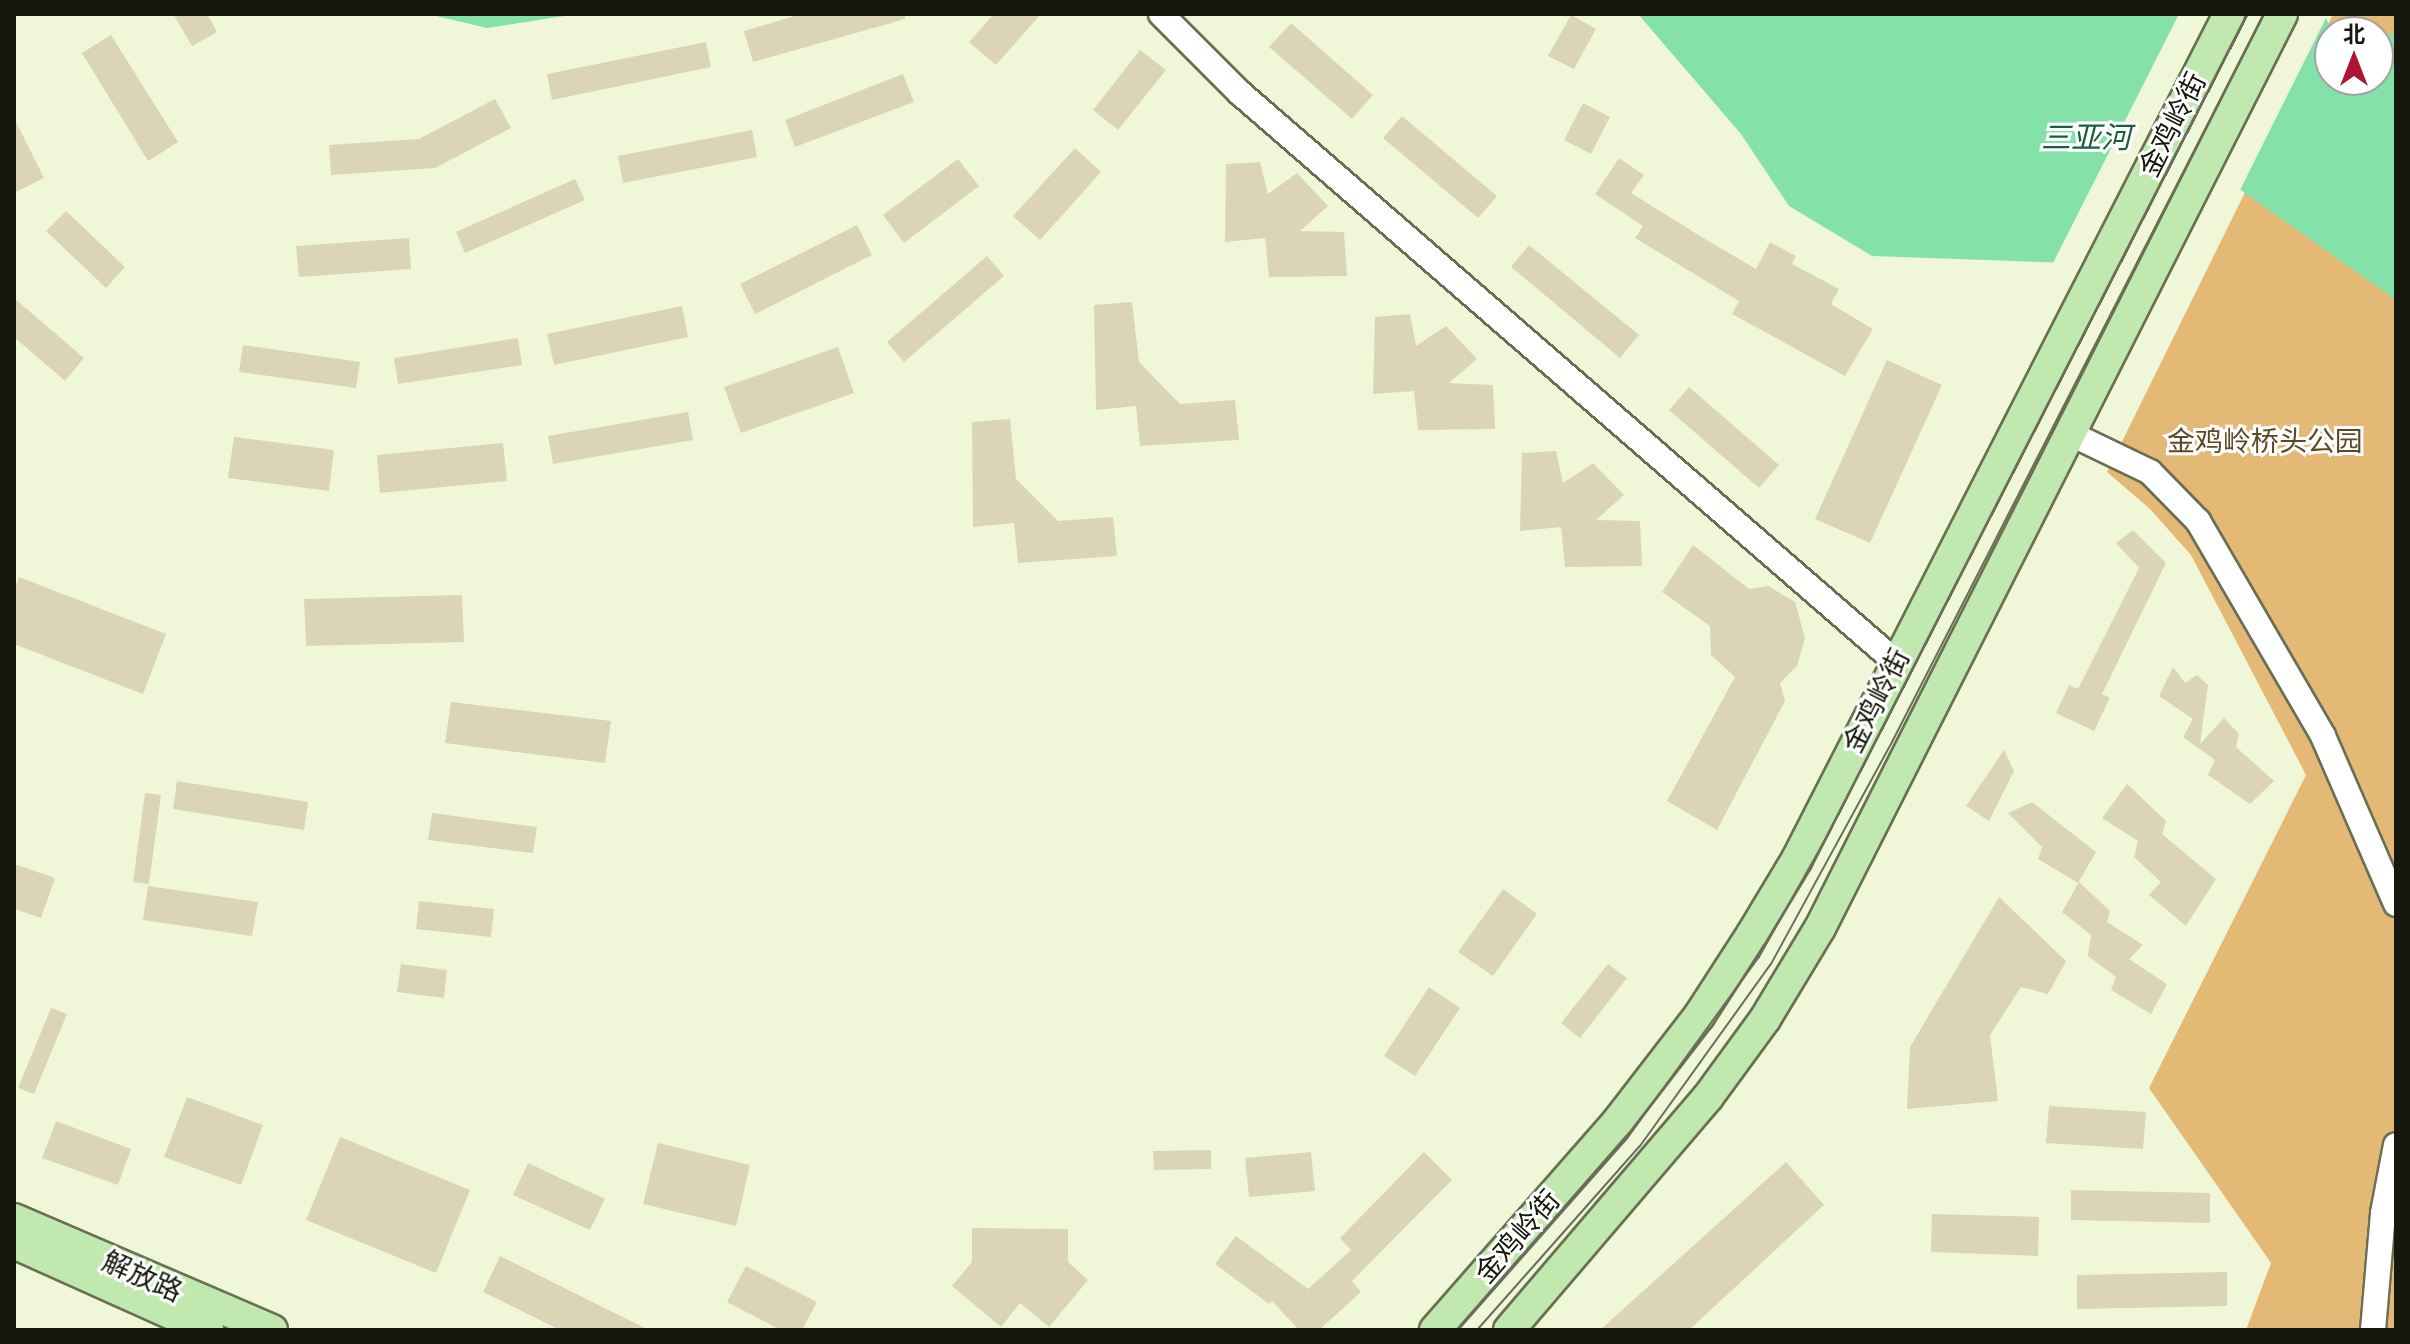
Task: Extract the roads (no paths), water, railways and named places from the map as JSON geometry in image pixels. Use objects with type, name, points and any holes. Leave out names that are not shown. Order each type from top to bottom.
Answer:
[{"type":"main road","name":"金鸡岭街","points":[[1435,1330],[1618,1121],[1699,1016],[1797,859],[2229,14]]},
{"type":"main road","name":"金鸡岭街","points":[[1509,1330],[1708,1097],[1765,1019],[1820,928],[2282,14]]},
{"type":"main road","name":"解放路","points":[[14,1219],[272,1330]]},
{"type":"main road","name":"解放路","points":[[14,1243],[208,1330]]},
{"type":"street","points":[[1161,14],[1240,93],[1896,662]]},
{"type":"street","points":[[2069,433],[2150,472],[2198,521],[2329,749],[2396,904]]},
{"type":"street","points":[[2373,1330],[2383,1213],[2396,1145]]},
{"type":"water","points":[[428,14],[577,14],[487,28]]},
{"type":"water","name":"三亚河","points":[[1638,14],[2324,14],[2314,16],[2314,96],[2394,96],[2396,34],[2396,300],[2235,186],[2126,265],[1872,256],[1789,206],[1741,134]]},
{"type":"tram line","points":[[1458,1330],[1628,1137],[1759,957],[1831,829],[2248,14]]},
{"type":"tram line","points":[[1477,1330],[1640,1146],[1771,964],[1892,742],[2264,14]]},
{"type":"park label","name":"金鸡岭桥头公园","points":[[2265,442]]}]
